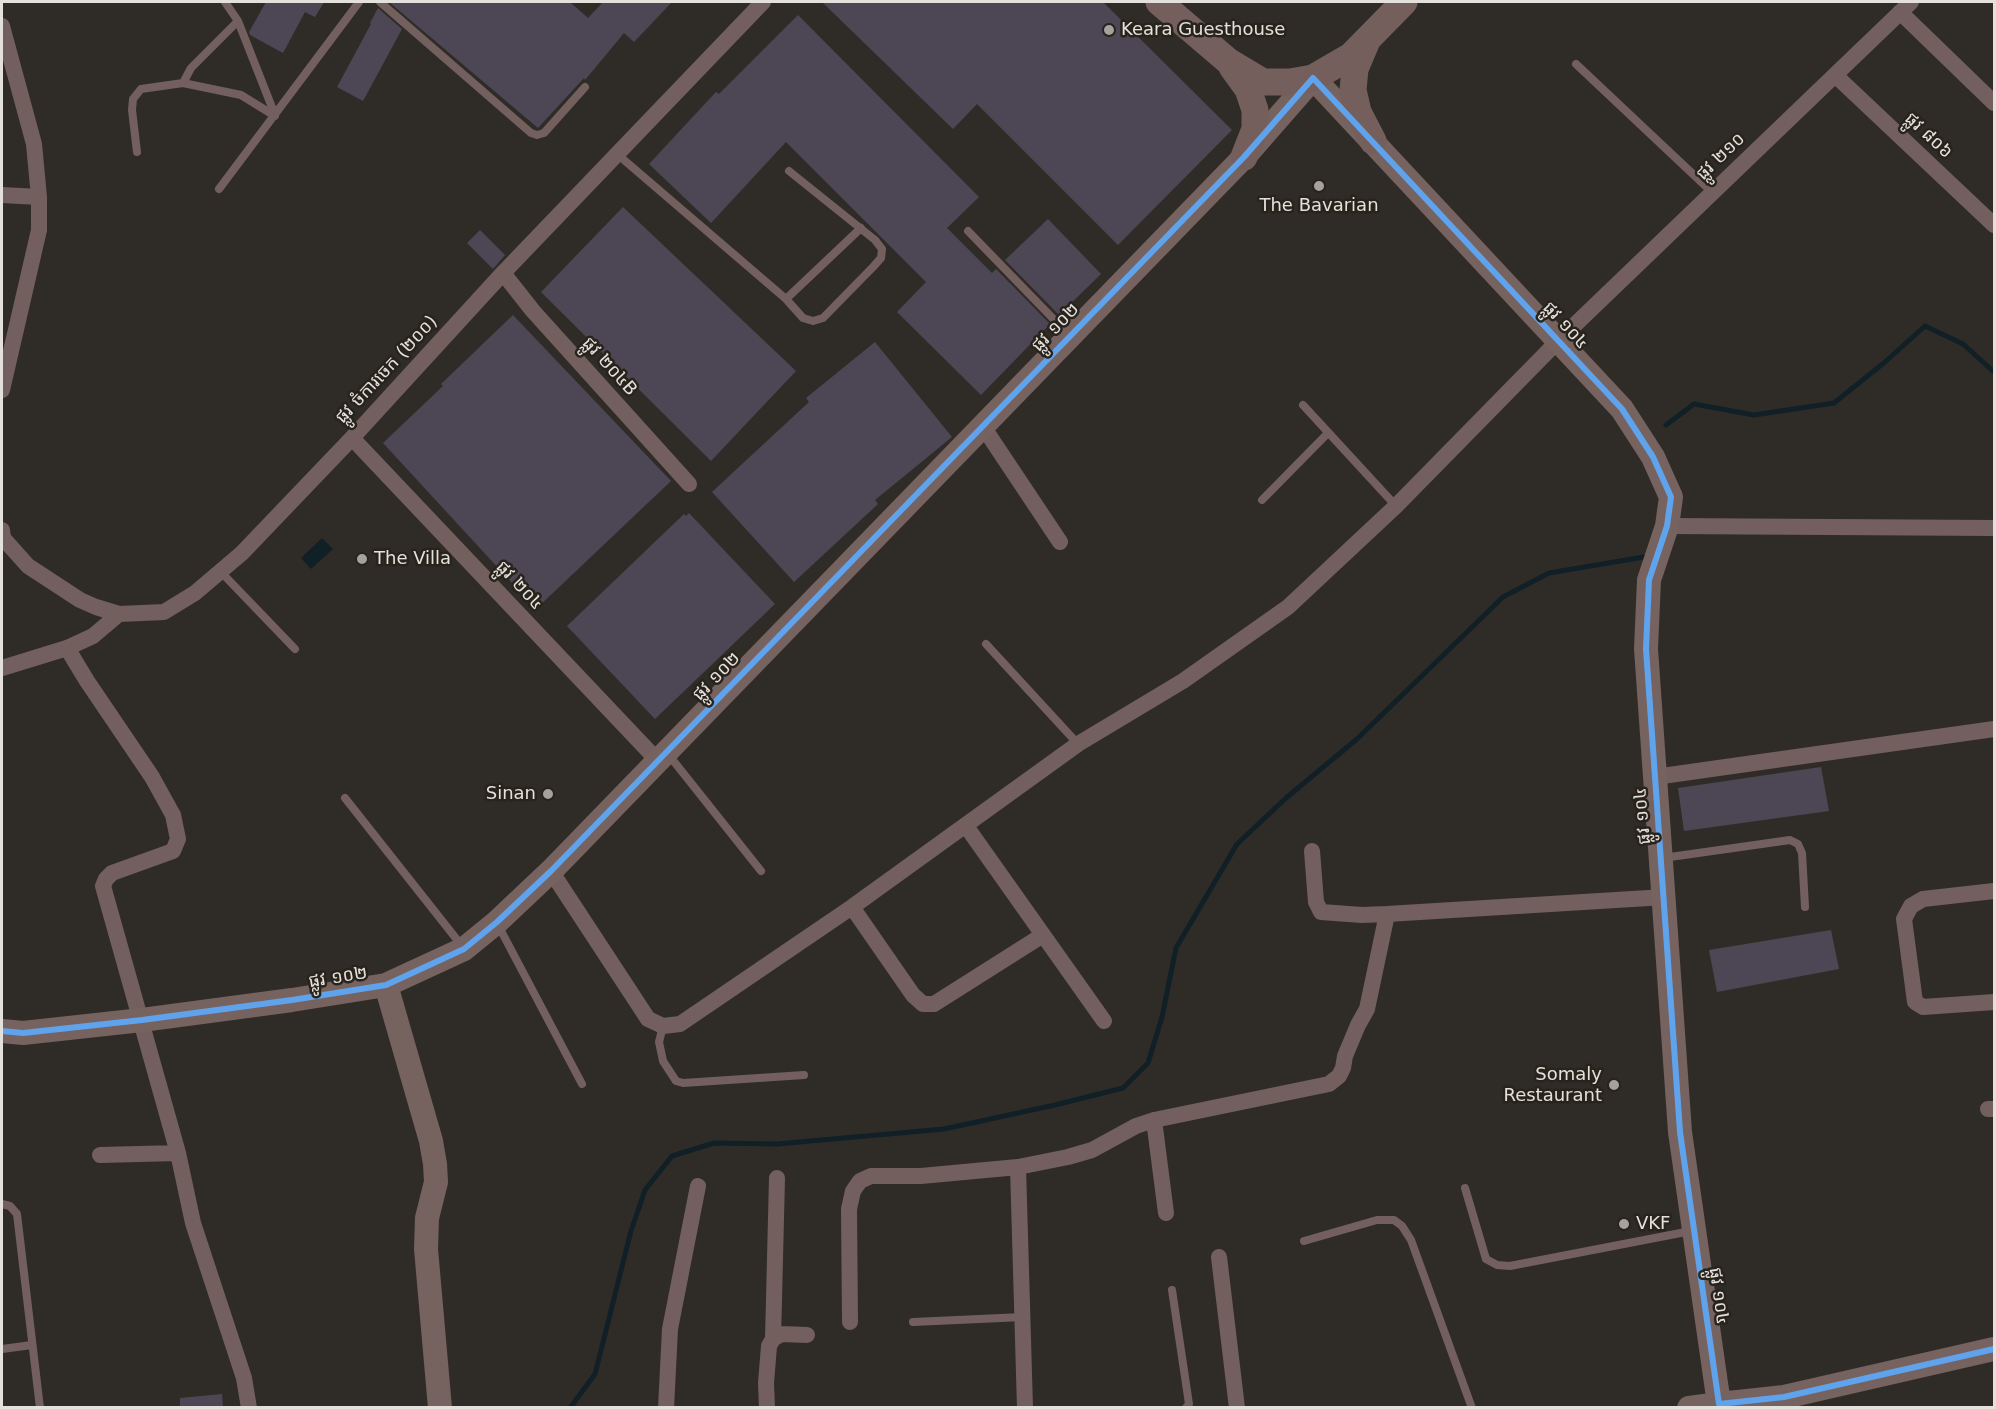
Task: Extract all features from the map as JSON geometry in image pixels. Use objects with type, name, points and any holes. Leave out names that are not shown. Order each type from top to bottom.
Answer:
[{"type":"main road","points":[[1159,2],[1228,61],[1263,82],[1290,82],[1313,78],[1351,56],[1404,2]]},
{"type":"main road","points":[[1368,39],[1355,69],[1353,90],[1358,112],[1373,141]]},
{"type":"main road","points":[[1228,61],[1248,89],[1255,110],[1255,129],[1244,157]]},
{"type":"street","name":"ផ្លូវ ចំការចេក (២០០)","points":[[2,530],[3,538],[28,566],[80,600],[119,614],[164,612],[195,593],[242,553],[352,438],[502,273],[763,2]]},
{"type":"street","name":"ផ្លូវ ២១០","points":[[663,1026],[680,1024],[852,907],[1078,744],[1183,681],[1288,607],[1396,506],[1558,342],[1905,7]]},
{"type":"street","points":[[1905,7],[1995,103]]},
{"type":"street","points":[[2,26],[34,144],[39,197],[39,230],[2,390]]},
{"type":"street","name":"ផ្លូវ ៨០៦","points":[[1835,75],[1995,225]]},
{"type":"street","name":"ផ្លូវ ១០៤","points":[[1313,78],[1622,409],[1653,457],[1671,497],[1667,526],[1649,580],[1646,649],[1680,1132],[1694,1231],[1734,1404]]},
{"type":"street","name":"ផ្លូវ ១០២","points":[[2,1031],[22,1033],[142,1020],[386,985],[464,949],[497,922],[551,871],[1244,157],[1313,78]]},
{"type":"street","points":[[2,195],[39,197]]},
{"type":"street","name":"ផ្លូវ ២០៤B","points":[[502,273],[533,311],[689,484]]},
{"type":"street","points":[[982,426],[1060,542]]},
{"type":"street","name":"ផ្លូវ ២០៤","points":[[352,438],[662,756]]},
{"type":"street","points":[[1667,526],[1995,528]]},
{"type":"street","points":[[2,668],[67,648],[93,636],[119,614]]},
{"type":"street","points":[[67,648],[166,800],[173,815],[178,839],[173,851],[112,873],[103,886],[178,1153],[193,1223],[244,1378],[249,1407]]},
{"type":"street","points":[[1655,777],[1995,729]]},
{"type":"street","points":[[966,826],[1104,1021]]},
{"type":"street","points":[[1312,851],[1316,902],[1321,912],[1387,914],[1665,897]]},
{"type":"street","points":[[551,871],[648,1019],[663,1026]]},
{"type":"street","points":[[1995,891],[1923,899],[1911,906],[1904,919],[1915,1002],[1923,1007],[1995,1002]]},
{"type":"street","points":[[852,907],[913,995],[923,1004],[934,1004],[1043,935]]},
{"type":"street","points":[[850,1322],[849,1209],[853,1191],[860,1181],[871,1176],[921,1176],[1018,1167],[1092,1150],[1136,1126],[1154,1120],[1329,1084],[1339,1076],[1358,1025],[1368,1009],[1387,914]]},
{"type":"street","points":[[386,985],[431,1141],[435,1164],[436,1182],[427,1218],[426,1249],[440,1407]]},
{"type":"street","points":[[1154,1120],[1166,1213]]},
{"type":"street","points":[[100,1155],[178,1153]]},
{"type":"street","points":[[1018,1167],[1025,1407]]},
{"type":"street","points":[[773,1339],[777,1178]]},
{"type":"street","points":[[666,1407],[670,1329],[698,1186]]},
{"type":"street","points":[[1219,1257],[1238,1407]]},
{"type":"street","points":[[767,1407],[769,1346],[773,1339],[781,1334],[807,1335]]},
{"type":"street","points":[[1689,1407],[1784,1397],[1995,1349]]},
{"type":"lane","points":[[225,2],[238,21],[275,116]]},
{"type":"lane","points":[[219,189],[359,2]]},
{"type":"lane","points":[[380,2],[531,134],[544,133],[585,87]]},
{"type":"lane","points":[[183,83],[191,68],[238,21]]},
{"type":"lane","points":[[1576,64],[1713,193]]},
{"type":"lane","points":[[137,152],[132,110],[133,99],[141,89],[183,83],[241,95],[275,116]]},
{"type":"lane","points":[[617,154],[786,299],[803,318],[813,321],[823,318],[881,258],[882,249],[861,228],[789,171]]},
{"type":"lane","points":[[786,299],[861,228]]},
{"type":"lane","points":[[968,231],[1069,336]]},
{"type":"lane","points":[[1303,405],[1396,506]]},
{"type":"lane","points":[[1262,500],[1328,433]]},
{"type":"lane","points":[[220,571],[295,649]]},
{"type":"lane","points":[[986,644],[1078,744]]},
{"type":"lane","points":[[662,756],[761,871]]},
{"type":"lane","points":[[345,798],[464,949]]},
{"type":"lane","points":[[1662,858],[1790,840],[1798,844],[1802,853],[1805,907]]},
{"type":"lane","points":[[497,922],[582,1084]]},
{"type":"lane","points":[[663,1026],[659,1042],[663,1061],[676,1081],[683,1083],[804,1076]]},
{"type":"lane","points":[[1465,1188],[1486,1259],[1497,1264],[1510,1266],[1694,1231]]},
{"type":"lane","points":[[2,1204],[10,1206],[17,1214],[40,1407]]},
{"type":"lane","points":[[1304,1241],[1377,1220],[1394,1220],[1402,1226],[1411,1240],[1472,1407]]},
{"type":"lane","points":[[1172,1290],[1189,1404],[1186,1407]]},
{"type":"lane","points":[[913,1322],[1023,1317]]},
{"type":"lane","points":[[2,1349],[32,1345]]},
{"type":"shaded area","points":[[322,538],[333,549],[311,569],[301,558]]},
{"type":"building","points":[[266,2],[324,2],[315,17],[305,12],[283,53],[250,35],[249,32]]},
{"type":"building","points":[[389,2],[570,2],[588,18],[603,2],[672,2],[634,42],[624,33],[585,80],[584,78],[538,128]]},
{"type":"building","points":[[822,2],[1103,2],[1232,130],[1118,245],[977,104],[953,129]]},
{"type":"building","points":[[378,8],[402,29],[363,101],[337,87]]},
{"type":"building","points":[[798,15],[979,197],[947,228],[992,273],[996,269],[1050,324],[981,395],[897,312],[926,282],[786,142],[711,223],[649,164],[716,92],[719,94]]},
{"type":"building","points":[[623,207],[796,371],[711,461],[541,292]]},
{"type":"building","points":[[1048,219],[1101,274],[1059,315],[1005,260]]},
{"type":"building","points":[[480,230],[505,255],[493,269],[467,243]]},
{"type":"building","points":[[513,315],[671,481],[536,609],[383,443]]},
{"type":"building","points":[[875,342],[952,437],[875,500],[878,504],[794,582],[712,492],[809,402],[806,398]]},
{"type":"building","points":[[689,513],[775,604],[655,719],[567,626],[684,514],[686,516]]},
{"type":"building","points":[[1821,767],[1829,811],[1684,831],[1678,788]]},
{"type":"building","points":[[1831,930],[1839,969],[1717,992],[1709,950]]},
{"type":"building","points":[[222,1394],[223,1407],[180,1407],[180,1398]]},
{"type":"waterway","points":[[1666,425],[1694,404],[1754,415],[1834,403],[1925,326],[1963,344],[1994,372]]},
{"type":"waterway","points":[[570,1408],[595,1374],[631,1231],[645,1190],[672,1156],[714,1143],[777,1144],[944,1129],[1123,1088],[1148,1063],[1162,1017],[1176,948],[1237,844],[1286,798],[1357,739],[1503,597],[1549,573],[1644,557]]},
{"type":"cycle path","points":[[2,1031],[23,1033],[142,1020],[386,985],[464,949],[497,922],[551,871],[1244,157],[1313,78],[1622,409],[1653,457],[1671,497],[1667,526],[1649,580],[1646,649],[1680,1132],[1719,1404],[1784,1397],[1994,1349]]},
{"type":"place","name":"Keara Guesthouse","points":[[1109,30]]},
{"type":"place","name":"The Bavarian","points":[[1319,186]]},
{"type":"place","name":"The Villa","points":[[362,559]]},
{"type":"place","name":"Sinan","points":[[548,794]]},
{"type":"place","name":"Somaly Restaurant","points":[[1614,1085]]},
{"type":"place","name":"VKF","points":[[1624,1224]]}]
